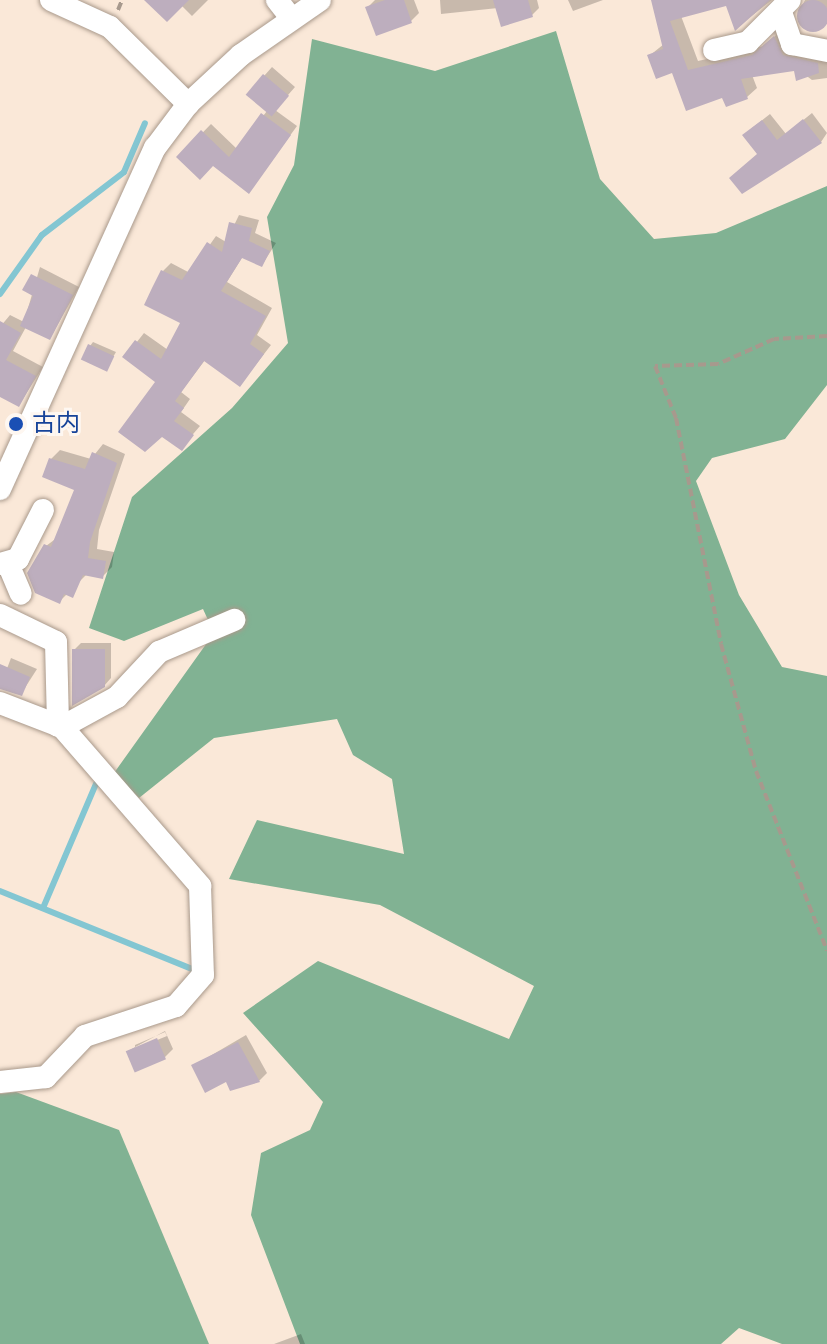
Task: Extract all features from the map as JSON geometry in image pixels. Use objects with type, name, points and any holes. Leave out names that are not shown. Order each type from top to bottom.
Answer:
[{"type":"street","points":[[51,0],[110,27],[188,104]]},
{"type":"street","points":[[277,0],[292,19]]},
{"type":"street","points":[[0,489],[155,148],[188,104],[292,19],[320,0]]},
{"type":"street","points":[[714,50],[748,42],[786,8]]},
{"type":"street","points":[[786,8],[792,44],[827,51]]},
{"type":"street","points":[[21,594],[4,565],[34,539],[43,510]]},
{"type":"street","points":[[0,615],[56,642],[60,726]]},
{"type":"street","points":[[60,726],[117,697],[159,652],[234,620]]},
{"type":"street","points":[[0,703],[60,726],[200,886],[203,975],[176,1006],[85,1036],[46,1077],[0,1082]]},
{"type":"path","points":[[827,336],[774,339],[718,364],[655,366],[676,418],[756,771],[827,950]]},
{"type":"green space","points":[[556,31],[600,179],[654,239],[716,233],[827,186],[827,385],[785,439],[712,458],[696,481],[739,595],[782,667],[827,676],[827,1344],[782,1344],[739,1328],[721,1344],[300,1344],[251,1215],[261,1153],[310,1130],[323,1102],[243,1013],[318,961],[509,1039],[534,986],[380,905],[229,879],[257,820],[404,854],[392,779],[353,755],[337,719],[214,738],[139,798],[114,773],[214,633],[203,609],[124,641],[89,628],[132,497],[232,408],[288,343],[267,217],[294,165],[312,39],[435,71]]},
{"type":"green space","points":[[16,1092],[119,1130],[209,1344],[0,1344],[0,1094]]},
{"type":"building","points":[[144,0],[189,0],[167,22]]},
{"type":"building","points":[[385,0],[404,0],[412,23],[376,36],[365,7]]},
{"type":"building","points":[[493,0],[528,0],[533,17],[501,27]]},
{"type":"building","points":[[651,0],[770,0],[735,31],[726,6],[670,21],[688,70],[752,55],[774,36],[783,55],[818,63],[819,73],[796,81],[794,71],[741,79],[748,99],[726,107],[722,98],[686,111],[672,73],[656,79],[647,55],[663,49]]},
{"type":"building","points":[[813,0],[825,4],[829,16],[825,28],[813,32],[801,28],[797,16],[801,4]]},
{"type":"building","points":[[263,74],[289,96],[272,117],[246,95]]},
{"type":"building","points":[[261,113],[291,135],[249,194],[213,166],[200,180],[176,157],[201,130],[229,157]]},
{"type":"building","points":[[803,119],[822,143],[742,194],[729,178],[757,154],[742,135],[762,120],[777,140]]},
{"type":"building","points":[[229,222],[252,228],[249,241],[270,251],[262,267],[242,258],[221,291],[266,316],[250,344],[264,354],[240,387],[204,361],[175,401],[184,408],[174,421],[194,435],[182,451],[162,437],[145,452],[118,432],[155,382],[122,357],[135,340],[161,359],[180,323],[144,305],[152,288],[161,270],[182,280],[207,242],[222,252]]},
{"type":"building","points":[[31,274],[73,295],[50,340],[20,326],[33,296],[22,290]]},
{"type":"building","points":[[0,321],[21,333],[6,360],[36,376],[19,407],[0,397]]},
{"type":"building","points":[[88,344],[114,356],[107,372],[81,359]]},
{"type":"building","points":[[92,452],[117,463],[90,542],[88,558],[106,561],[103,579],[83,575],[73,598],[64,594],[60,604],[35,593],[27,573],[44,544],[51,547],[74,490],[42,477],[49,458],[85,469]]},
{"type":"building","points":[[72,649],[105,649],[105,687],[72,706]]},
{"type":"building","points":[[0,664],[30,677],[22,696],[0,689]]},
{"type":"building","points":[[157,1038],[166,1059],[135,1072],[126,1051]]},
{"type":"building","points":[[238,1042],[260,1082],[230,1091],[226,1082],[205,1093],[191,1065]]},
{"type":"waterway","points":[[0,294],[42,235],[124,172],[145,123]]},
{"type":"waterway","points":[[43,908],[96,784]]},
{"type":"waterway","points":[[0,891],[192,969]]},
{"type":"place","name":"古内","points":[[16,424]]}]
